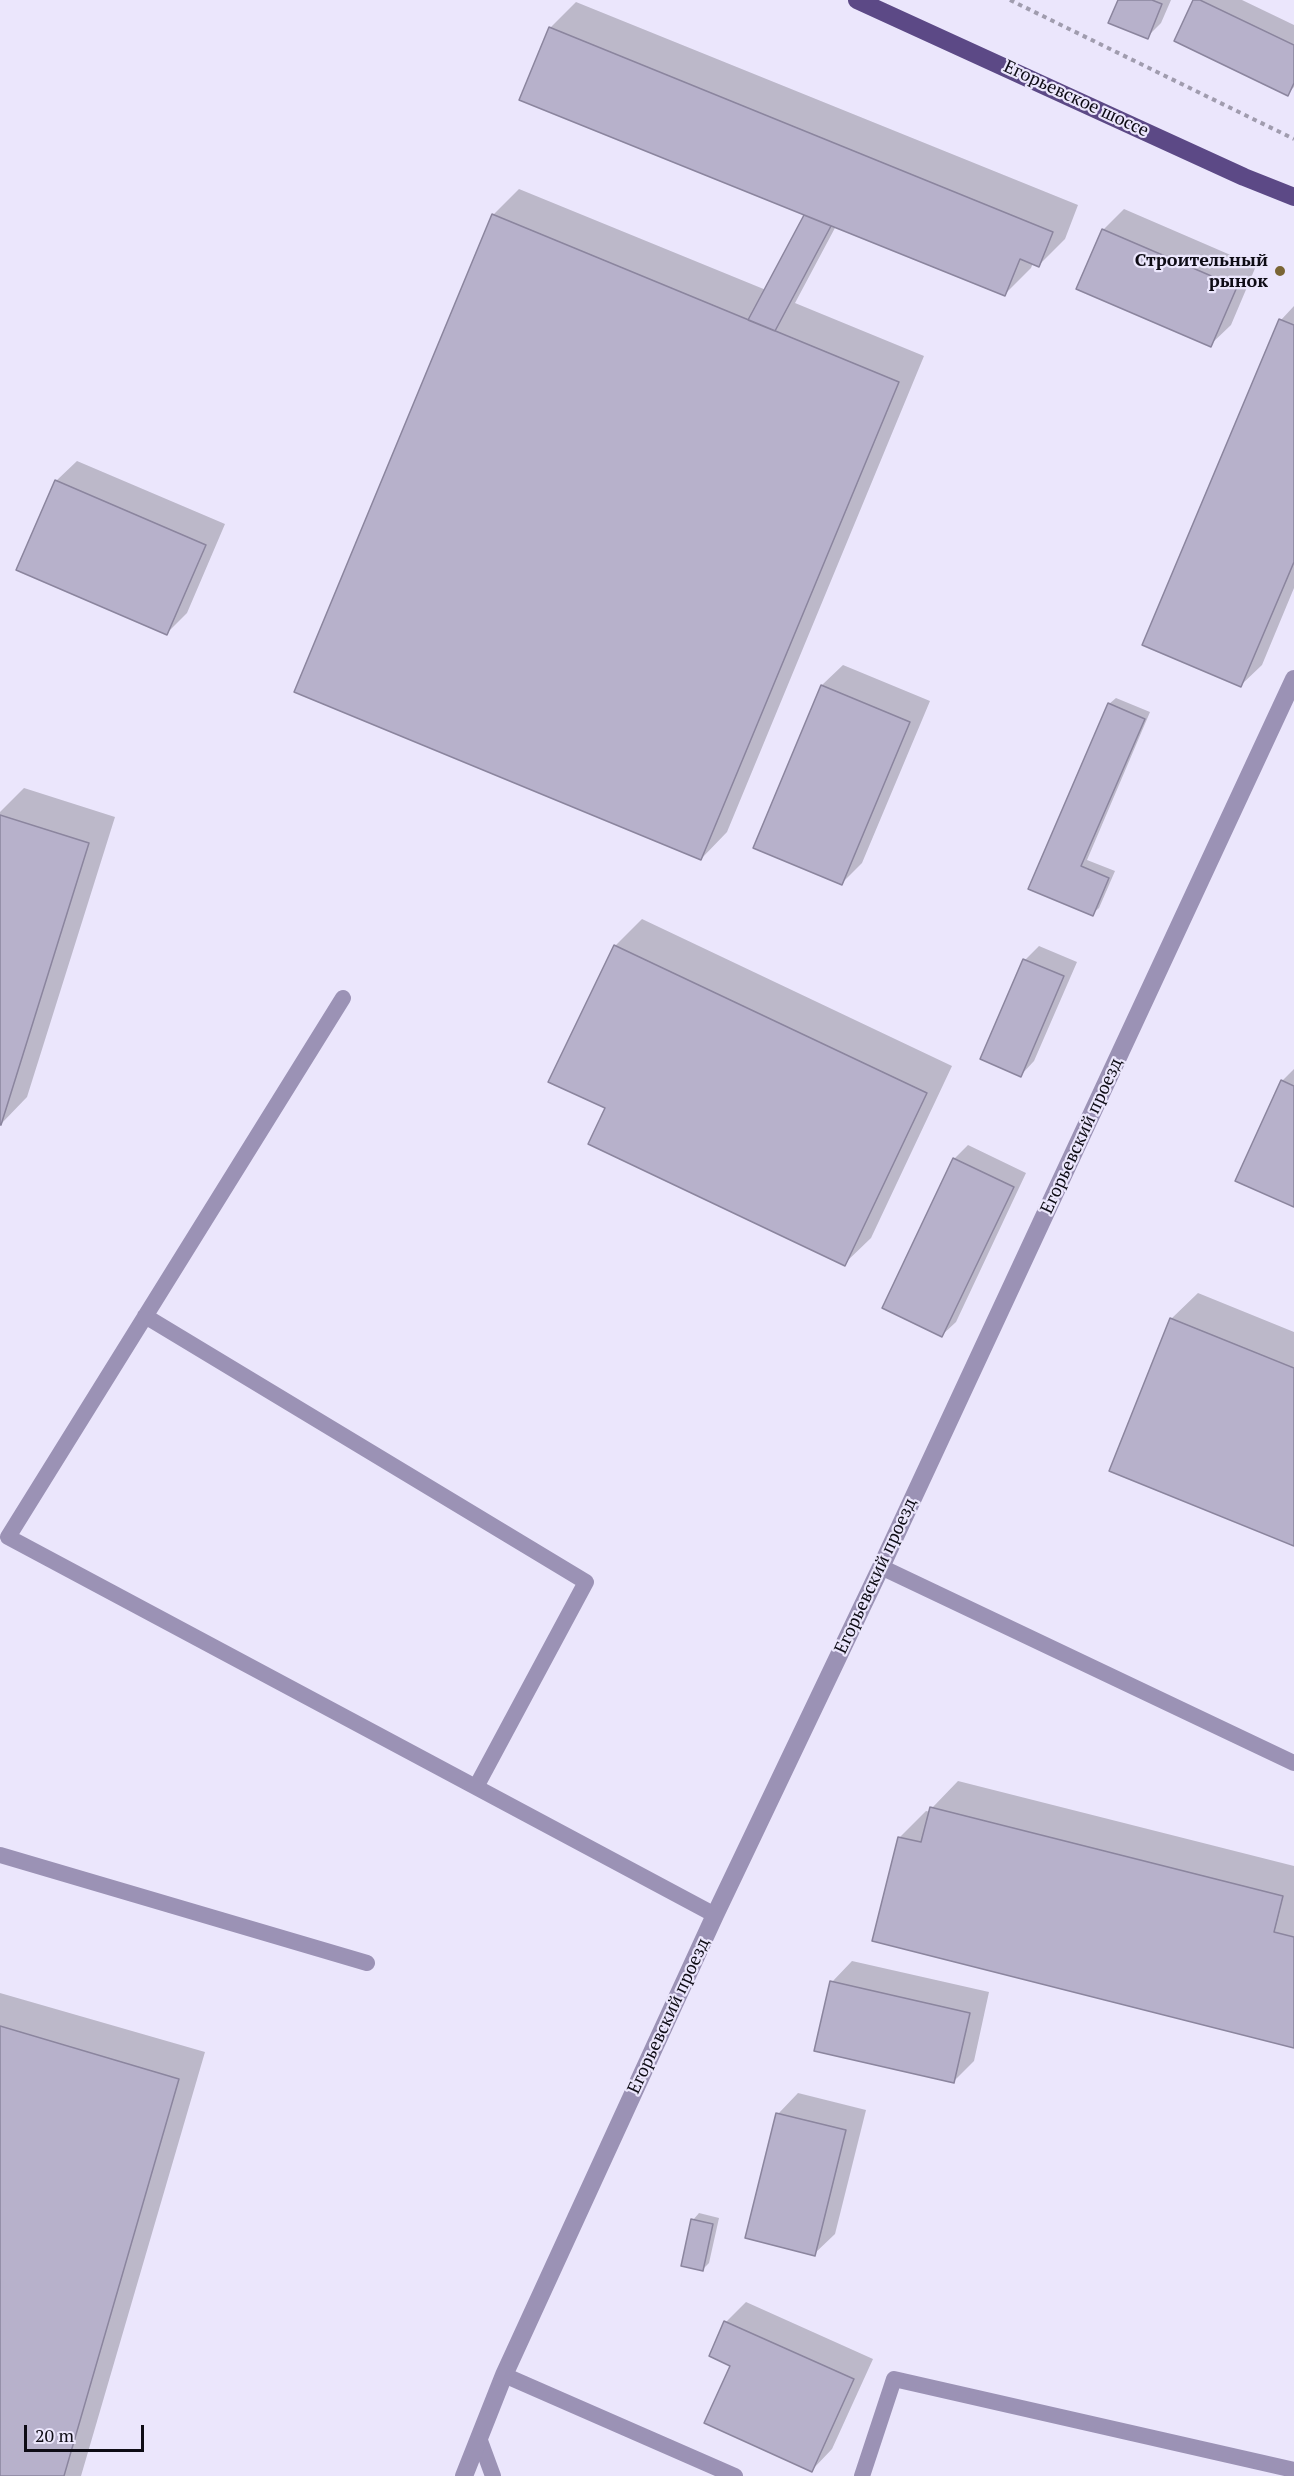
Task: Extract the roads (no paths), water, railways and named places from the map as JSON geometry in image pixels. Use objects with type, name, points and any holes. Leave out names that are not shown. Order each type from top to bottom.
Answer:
[{"type":"main road","name":"Егорьевское шоссе","points":[[858,0],[1294,197]]},
{"type":"street","name":"Егорьевский проезд","points":[[464,2476],[504,2375],[715,1915],[881,1568],[1294,680]]},
{"type":"lane","points":[[343,998],[8,1537],[715,1915]]},
{"type":"lane","points":[[145,1316],[586,1582],[476,1787]]},
{"type":"lane","points":[[881,1568],[1294,1763]]},
{"type":"lane","points":[[0,1855],[368,1963]]},
{"type":"lane","points":[[504,2375],[735,2476]]},
{"type":"lane","points":[[862,2476],[894,2379],[1294,2470]]},
{"type":"lane","points":[[479,2438],[493,2476]]},
{"type":"place","name":"Строительный рынок","points":[[1280,271]]}]
